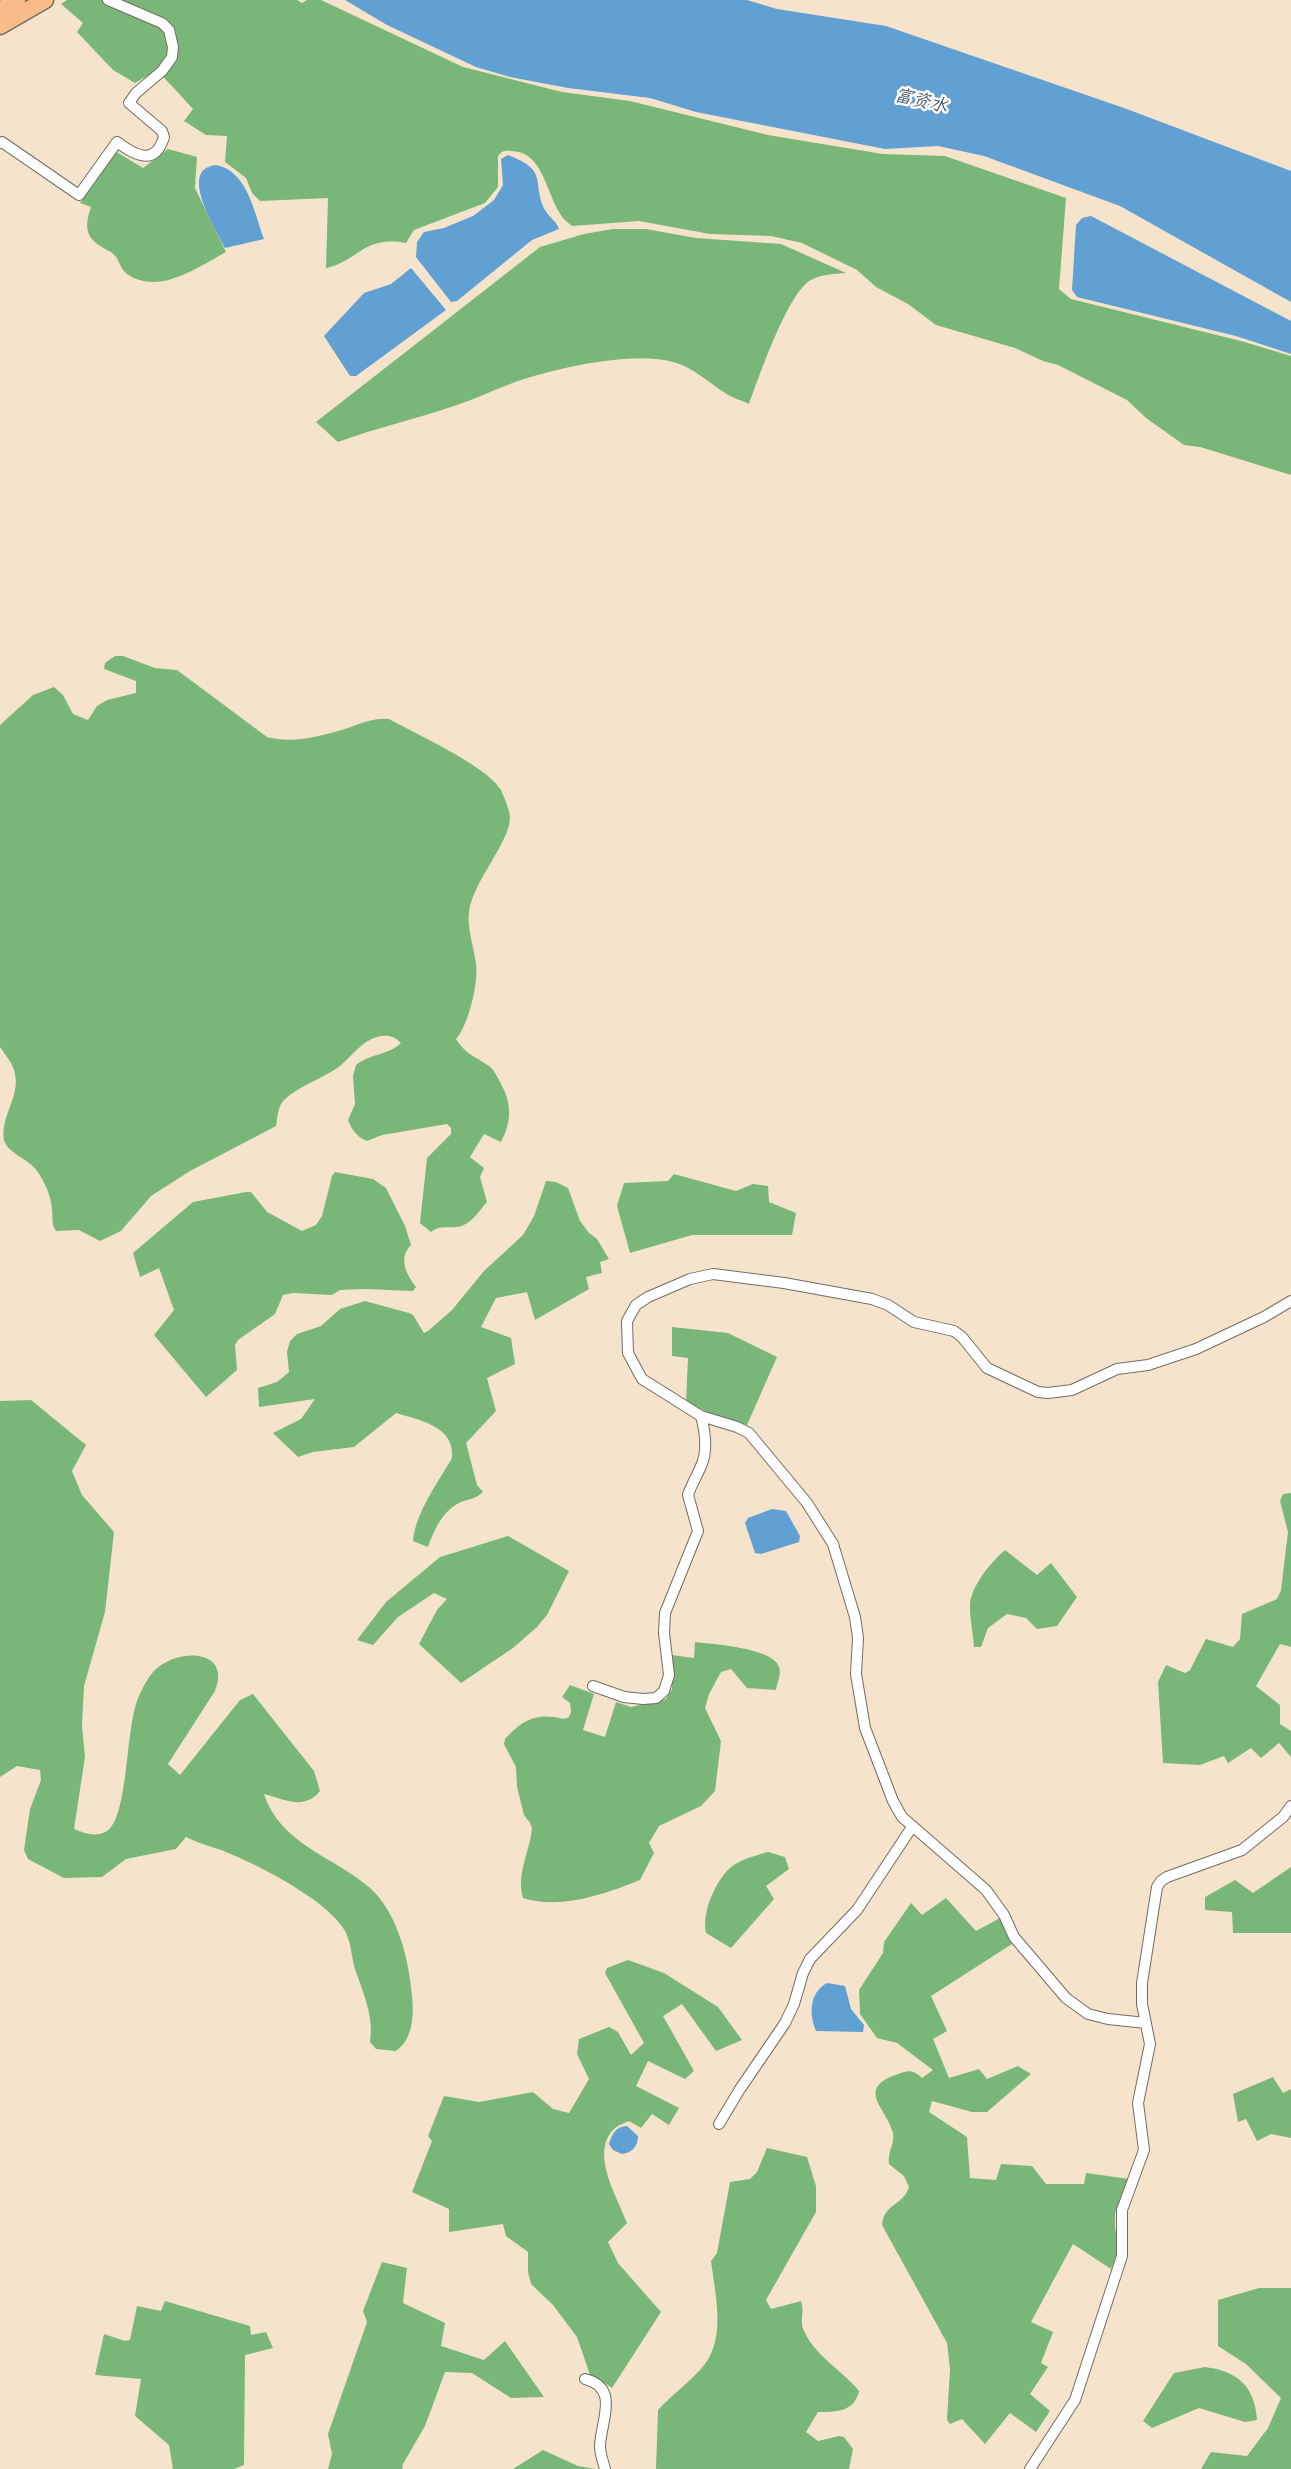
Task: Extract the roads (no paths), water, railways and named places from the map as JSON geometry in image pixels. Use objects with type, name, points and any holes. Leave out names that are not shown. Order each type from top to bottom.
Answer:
[{"type":"main road","points":[[0,10],[17,0]]},
{"type":"main road","points":[[0,26],[45,0]]},
{"type":"street","points":[[0,143],[2,142],[79,195],[117,142],[130,152],[143,157],[150,155],[160,146],[164,137],[162,131],[129,103],[136,93],[162,71],[172,57],[173,47],[169,30],[153,19],[108,0]]},
{"type":"street","points":[[1146,2023],[1108,2019],[1088,2014],[1066,1998],[1014,1937],[1004,1915],[986,1890],[902,1817],[893,1801],[865,1728],[856,1674],[858,1638],[855,1617],[833,1544],[807,1503],[748,1434],[736,1427],[701,1416],[642,1379],[628,1353],[627,1321],[636,1305],[644,1299],[707,1275],[724,1274],[784,1282],[872,1299],[888,1305],[914,1322],[954,1331],[962,1337],[987,1368],[1038,1392],[1048,1393],[1072,1390],[1117,1369],[1148,1365],[1196,1349],[1264,1317],[1291,1301]]},
{"type":"street","points":[[593,1686],[624,1697],[643,1700],[656,1698],[664,1691],[669,1675],[664,1634],[665,1613],[698,1531],[688,1495],[702,1464],[704,1454],[705,1433],[701,1416]]},
{"type":"street","points":[[1030,2469],[1062,2423],[1075,2400],[1122,2256],[1122,2210],[1144,2150],[1138,2106],[1150,2044],[1142,2004],[1143,1976],[1157,1887],[1161,1880],[1242,1850],[1282,1817],[1291,1806]]},
{"type":"street","points":[[719,2124],[740,2089],[785,2024],[810,1958],[857,1910],[912,1827]]},
{"type":"street","points":[[585,2379],[599,2385],[606,2396],[600,2447],[604,2469]]},
{"type":"water","name":"富资水","points":[[345,0],[747,0],[777,9],[886,26],[1124,108],[1291,171],[1291,302],[1120,206],[984,156],[938,146],[885,149],[696,112],[650,98],[568,88],[510,77],[476,67],[387,25]]},
{"type":"water","points":[[508,155],[530,166],[537,178],[545,210],[559,229],[532,240],[457,301],[451,302],[416,257],[417,242],[424,232],[444,228],[473,216],[494,200],[503,185],[501,159]]},
{"type":"water","points":[[216,165],[236,175],[243,184],[264,239],[225,248],[202,201],[199,188],[200,177],[205,169]]},
{"type":"water","points":[[1091,216],[1291,321],[1291,354],[1236,336],[1077,297],[1072,290],[1076,225],[1082,218]]},
{"type":"water","points":[[411,268],[446,310],[356,376],[350,376],[324,336],[364,293],[391,284]]},
{"type":"water","points":[[772,1509],[786,1511],[800,1536],[799,1542],[761,1554],[755,1553],[745,1523],[748,1518]]},
{"type":"water","points":[[827,1983],[845,1986],[851,2009],[864,2025],[863,2032],[816,2031],[812,2018],[812,2004],[817,1992]]},
{"type":"water","points":[[627,2126],[638,2136],[638,2140],[636,2146],[631,2151],[622,2154],[613,2150],[609,2144],[615,2131]]}]
